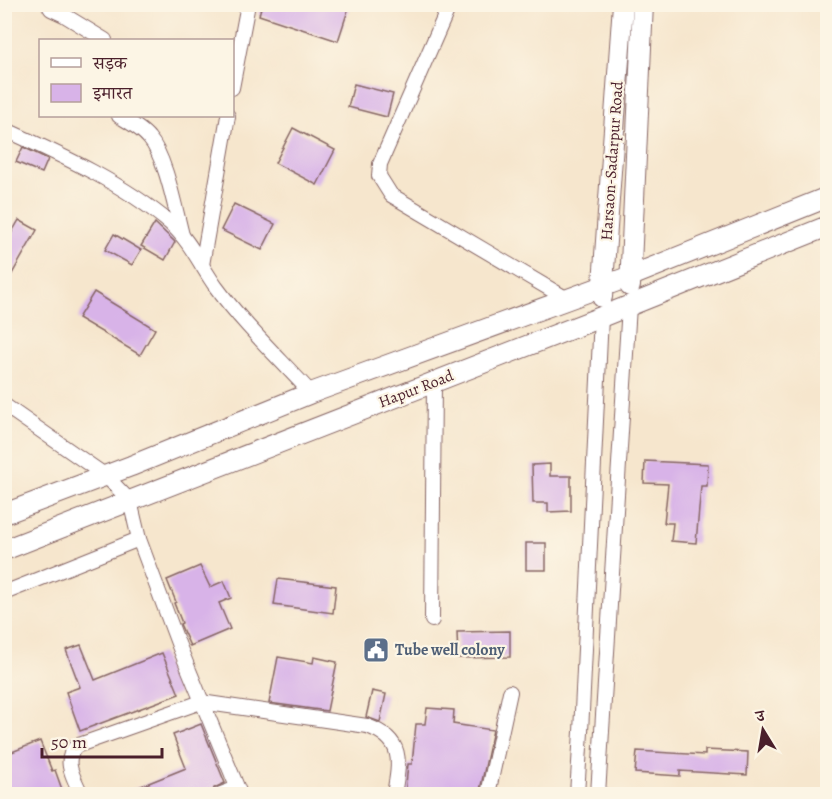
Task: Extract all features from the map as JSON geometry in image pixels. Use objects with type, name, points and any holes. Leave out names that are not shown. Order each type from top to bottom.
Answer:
[{"type":"main road","name":"Harsaon-Sadarpur Road","points":[[601,317],[623,4]]},
{"type":"main road","name":"Harsaon-Sadarpur Road","points":[[629,306],[643,4]]},
{"type":"main road","name":"Hapur Road","points":[[4,514],[106,476],[311,393],[631,276],[828,197]]},
{"type":"main road","name":"Hapur Road","points":[[4,550],[828,226]]},
{"type":"street","points":[[48,4],[51,9],[103,39]]},
{"type":"street","points":[[234,78],[248,4]]},
{"type":"street","points":[[450,4],[380,164],[379,176],[391,195],[567,299]]},
{"type":"street","points":[[120,117],[150,138],[157,151],[183,237]]},
{"type":"street","points":[[202,265],[228,117]]},
{"type":"street","points":[[4,129],[63,156],[119,188],[171,225],[183,237],[216,287],[246,324],[311,393]]},
{"type":"street","points":[[598,795],[629,306]]},
{"type":"street","points":[[577,795],[601,317]]},
{"type":"street","points":[[432,620],[434,382]]},
{"type":"street","points":[[4,405],[106,476],[130,501],[139,539],[201,702],[238,791],[221,795]]},
{"type":"street","points":[[4,593],[139,539]]},
{"type":"street","points":[[488,795],[510,692]]},
{"type":"street","points":[[81,795],[68,762],[70,753],[76,746],[201,702],[368,726],[379,730],[395,746],[398,756],[394,795]]},
{"type":"building","points":[[262,4],[350,4],[338,41],[259,15]]},
{"type":"building","points":[[354,84],[393,94],[387,117],[348,107]]},
{"type":"building","points":[[293,128],[335,150],[317,185],[275,163]]},
{"type":"building","points":[[23,147],[48,159],[42,173],[16,162]]},
{"type":"building","points":[[234,204],[275,224],[262,250],[221,230]]},
{"type":"building","points":[[19,220],[37,230],[4,288],[4,246]]},
{"type":"building","points":[[155,223],[175,242],[165,260],[141,246]]},
{"type":"building","points":[[114,234],[141,250],[132,265],[105,250]]},
{"type":"building","points":[[94,292],[155,329],[140,355],[78,318]]},
{"type":"building","points":[[645,461],[708,464],[707,486],[701,486],[696,543],[671,541],[673,523],[664,523],[668,484],[644,483]]},
{"type":"building","points":[[550,464],[550,476],[571,476],[571,511],[548,512],[548,503],[533,503],[532,465]]},
{"type":"building","points":[[526,543],[546,543],[546,570],[526,570]]},
{"type":"building","points":[[200,566],[210,587],[224,581],[231,598],[219,603],[230,629],[190,646],[180,624],[182,623],[174,603],[176,602],[167,580]]},
{"type":"building","points":[[278,579],[336,586],[333,613],[274,605]]},
{"type":"building","points":[[510,631],[510,657],[458,658],[457,632]]},
{"type":"building","points":[[81,645],[95,680],[162,653],[179,694],[80,731],[66,692],[80,687],[66,650]]},
{"type":"building","points":[[278,657],[313,663],[314,657],[337,662],[327,711],[269,703]]},
{"type":"building","points":[[372,691],[386,694],[380,722],[366,717]]},
{"type":"building","points":[[427,708],[454,710],[453,724],[493,730],[479,795],[439,788],[438,795],[405,795],[408,764],[412,764],[416,724],[425,724]]},
{"type":"building","points":[[201,724],[225,783],[214,788],[212,795],[119,795],[186,768],[173,735]]},
{"type":"building","points":[[40,741],[52,771],[55,770],[64,795],[10,795],[4,779],[4,755]]},
{"type":"building","points":[[705,750],[748,752],[747,775],[680,771],[680,776],[635,773],[637,751],[705,755]]},
{"type":"place","name":"Tube well colony","points":[[376,650]]}]
